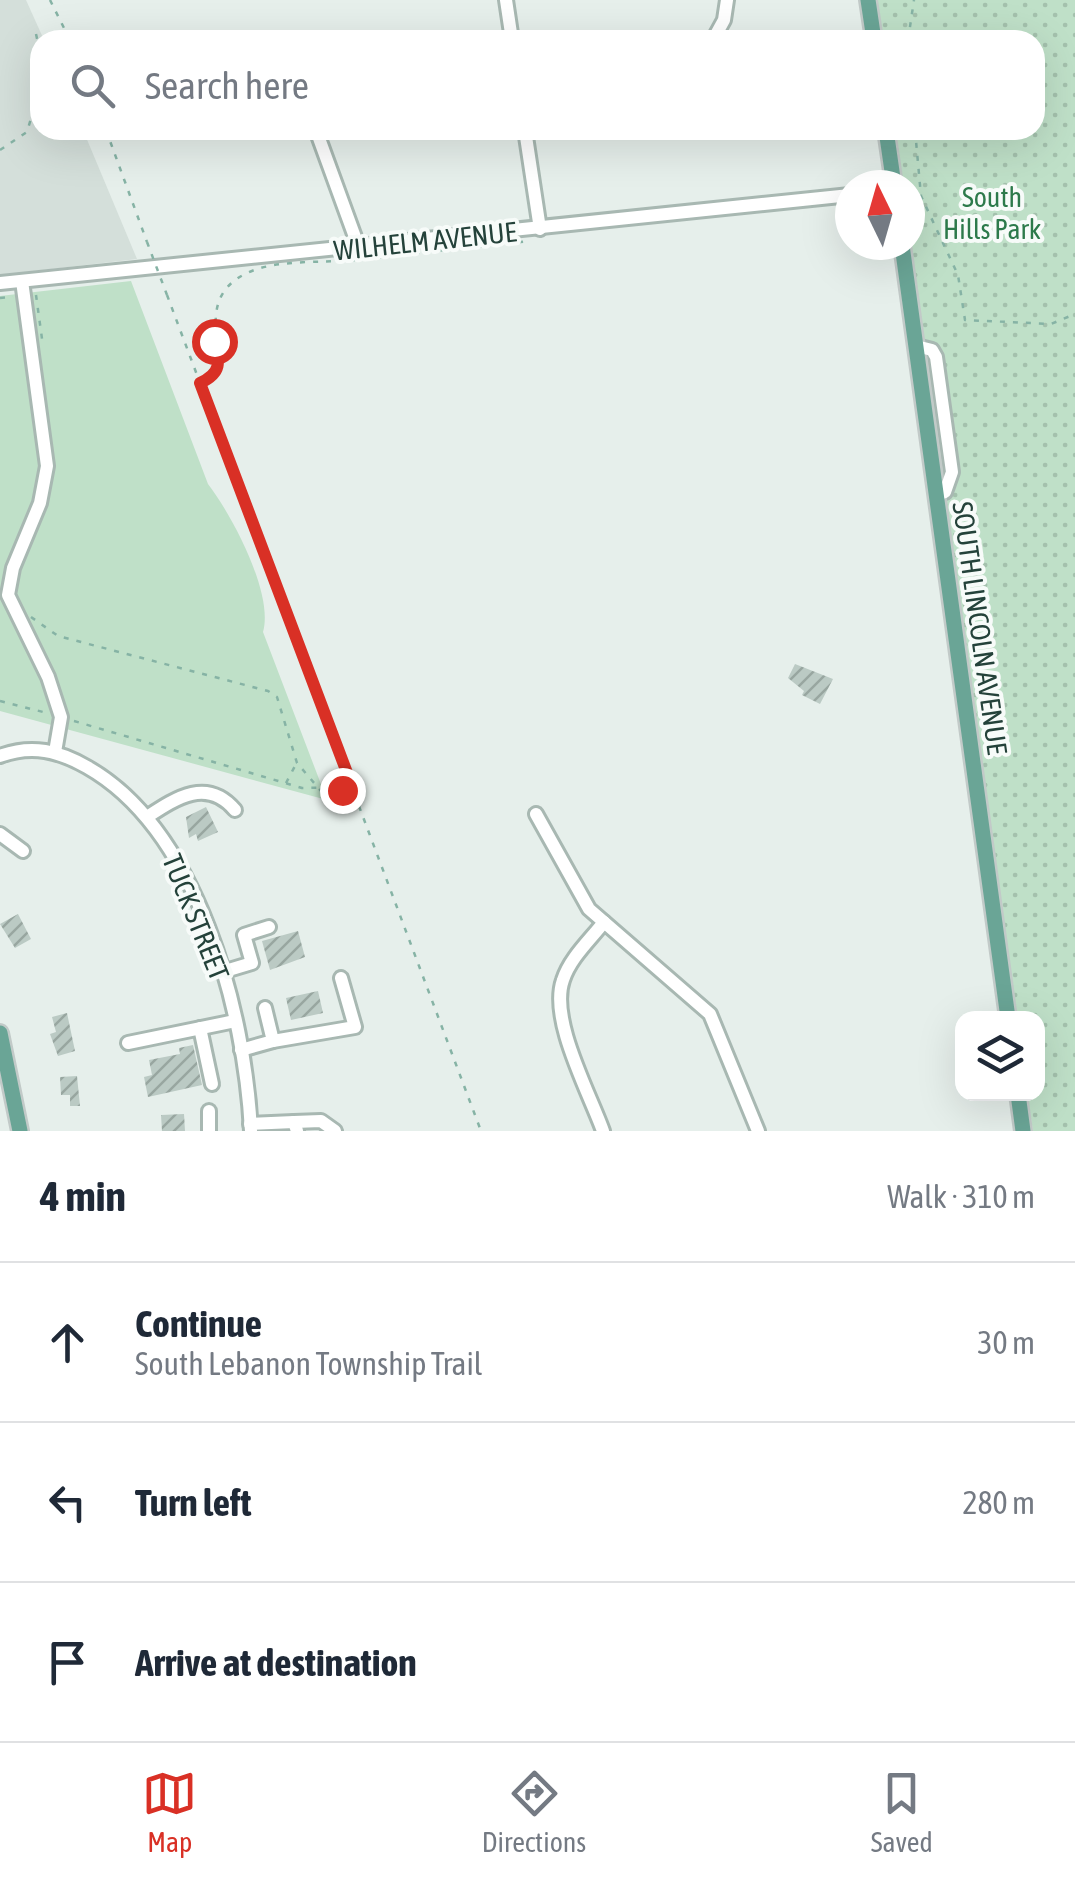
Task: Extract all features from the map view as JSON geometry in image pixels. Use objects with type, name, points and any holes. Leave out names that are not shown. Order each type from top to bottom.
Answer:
[{"type":"main road","points":[[868,0],[872,30]]},
{"type":"main road","points":[[887,140],[892,170]]},
{"type":"main road","name":"SOUTH LINCOLN AVENUE","points":[[904,260],[1007,1011]]},
{"type":"main road","points":[[0,1034],[20,1131]]},
{"type":"main road","points":[[1019,1101],[1024,1131]]},
{"type":"street","points":[[506,0],[510,30]]},
{"type":"street","points":[[718,30],[724,20],[726,0]]},
{"type":"street","points":[[320,140],[359,248]]},
{"type":"street","points":[[527,140],[538,234]]},
{"type":"street","name":"WILHELM AVENUE","points":[[0,284],[538,234],[835,197]]},
{"type":"street","points":[[0,756],[30,749],[55,752],[60,717],[48,677],[8,595],[13,568],[40,503],[48,466],[22,281]]},
{"type":"street","name":"TUCK STREET","points":[[55,752],[105,778],[148,817],[192,892],[222,972],[235,1021],[251,1128]]},
{"type":"street","points":[[148,817],[185,794],[198,792],[226,800],[234,810]]},
{"type":"street","points":[[536,814],[577,893],[604,922],[710,1014],[758,1131]]},
{"type":"street","points":[[0,834],[22,851]]},
{"type":"street","points":[[603,1131],[564,1026],[560,1001],[568,967],[604,922]]},
{"type":"street","points":[[222,972],[252,964],[244,935],[270,927]]},
{"type":"street","points":[[241,1050],[355,1027],[341,978]]},
{"type":"street","points":[[265,1008],[274,1041]]},
{"type":"street","points":[[128,1043],[235,1021]]},
{"type":"street","points":[[200,1028],[212,1084]]},
{"type":"street","points":[[209,1111],[210,1131]]},
{"type":"street","points":[[251,1128],[296,1126],[321,1120],[335,1131]]},
{"type":"path","points":[[50,0],[65,30]]},
{"type":"path","points":[[910,30],[914,0]]},
{"type":"path","points":[[0,150],[27,132],[30,122]]},
{"type":"path","points":[[110,140],[482,1131]]},
{"type":"path","points":[[916,140],[919,170]]},
{"type":"path","points":[[925,205],[958,275],[965,320],[1050,324],[1075,314]]},
{"type":"path","points":[[200,383],[214,375],[219,365],[212,334],[214,310],[228,286],[247,273],[538,234]]},
{"type":"path","points":[[31,617],[58,636],[268,691],[277,697],[297,763],[320,791]]},
{"type":"path","points":[[0,701],[320,791],[352,786]]},
{"type":"path","points":[[286,782],[297,763]]},
{"type":"shaded area","points":[[0,0],[26,0],[40,30],[30,30],[30,140],[87,140],[137,259],[0,275]]},
{"type":"green space","name":"South Hills Park","points":[[877,0],[1075,0],[1075,1131],[1033,1131],[1028,1101],[1045,1101],[1045,1011],[1016,1011],[911,260],[925,260],[925,170],[899,170],[894,140],[1045,140],[1045,30],[881,30]]},
{"type":"green space","points":[[131,281],[208,484],[249,555],[262,597],[263,632],[327,800],[0,711],[0,296]]},
{"type":"building","points":[[795,664],[833,679],[820,704],[802,695],[804,691],[788,678]]},
{"type":"building","points":[[206,807],[218,832],[198,841],[196,834],[189,838],[186,817]]},
{"type":"building","points":[[18,914],[31,939],[15,948],[0,924]]},
{"type":"building","points":[[298,931],[305,957],[270,970],[262,941]]},
{"type":"building","points":[[318,991],[323,1013],[291,1020],[286,998]]},
{"type":"building","points":[[67,1013],[75,1051],[58,1056],[50,1034],[56,1032],[52,1017]]},
{"type":"building","points":[[193,1045],[202,1085],[148,1097],[144,1077],[152,1075],[149,1060],[180,1054],[179,1048]]},
{"type":"building","points":[[77,1076],[80,1106],[70,1106],[70,1095],[61,1095],[60,1077]]},
{"type":"building","points":[[184,1114],[185,1131],[162,1131],[161,1115]]},
{"type":"route","points":[[214,341],[219,365],[214,375],[200,383],[352,786],[342,790]]}]
